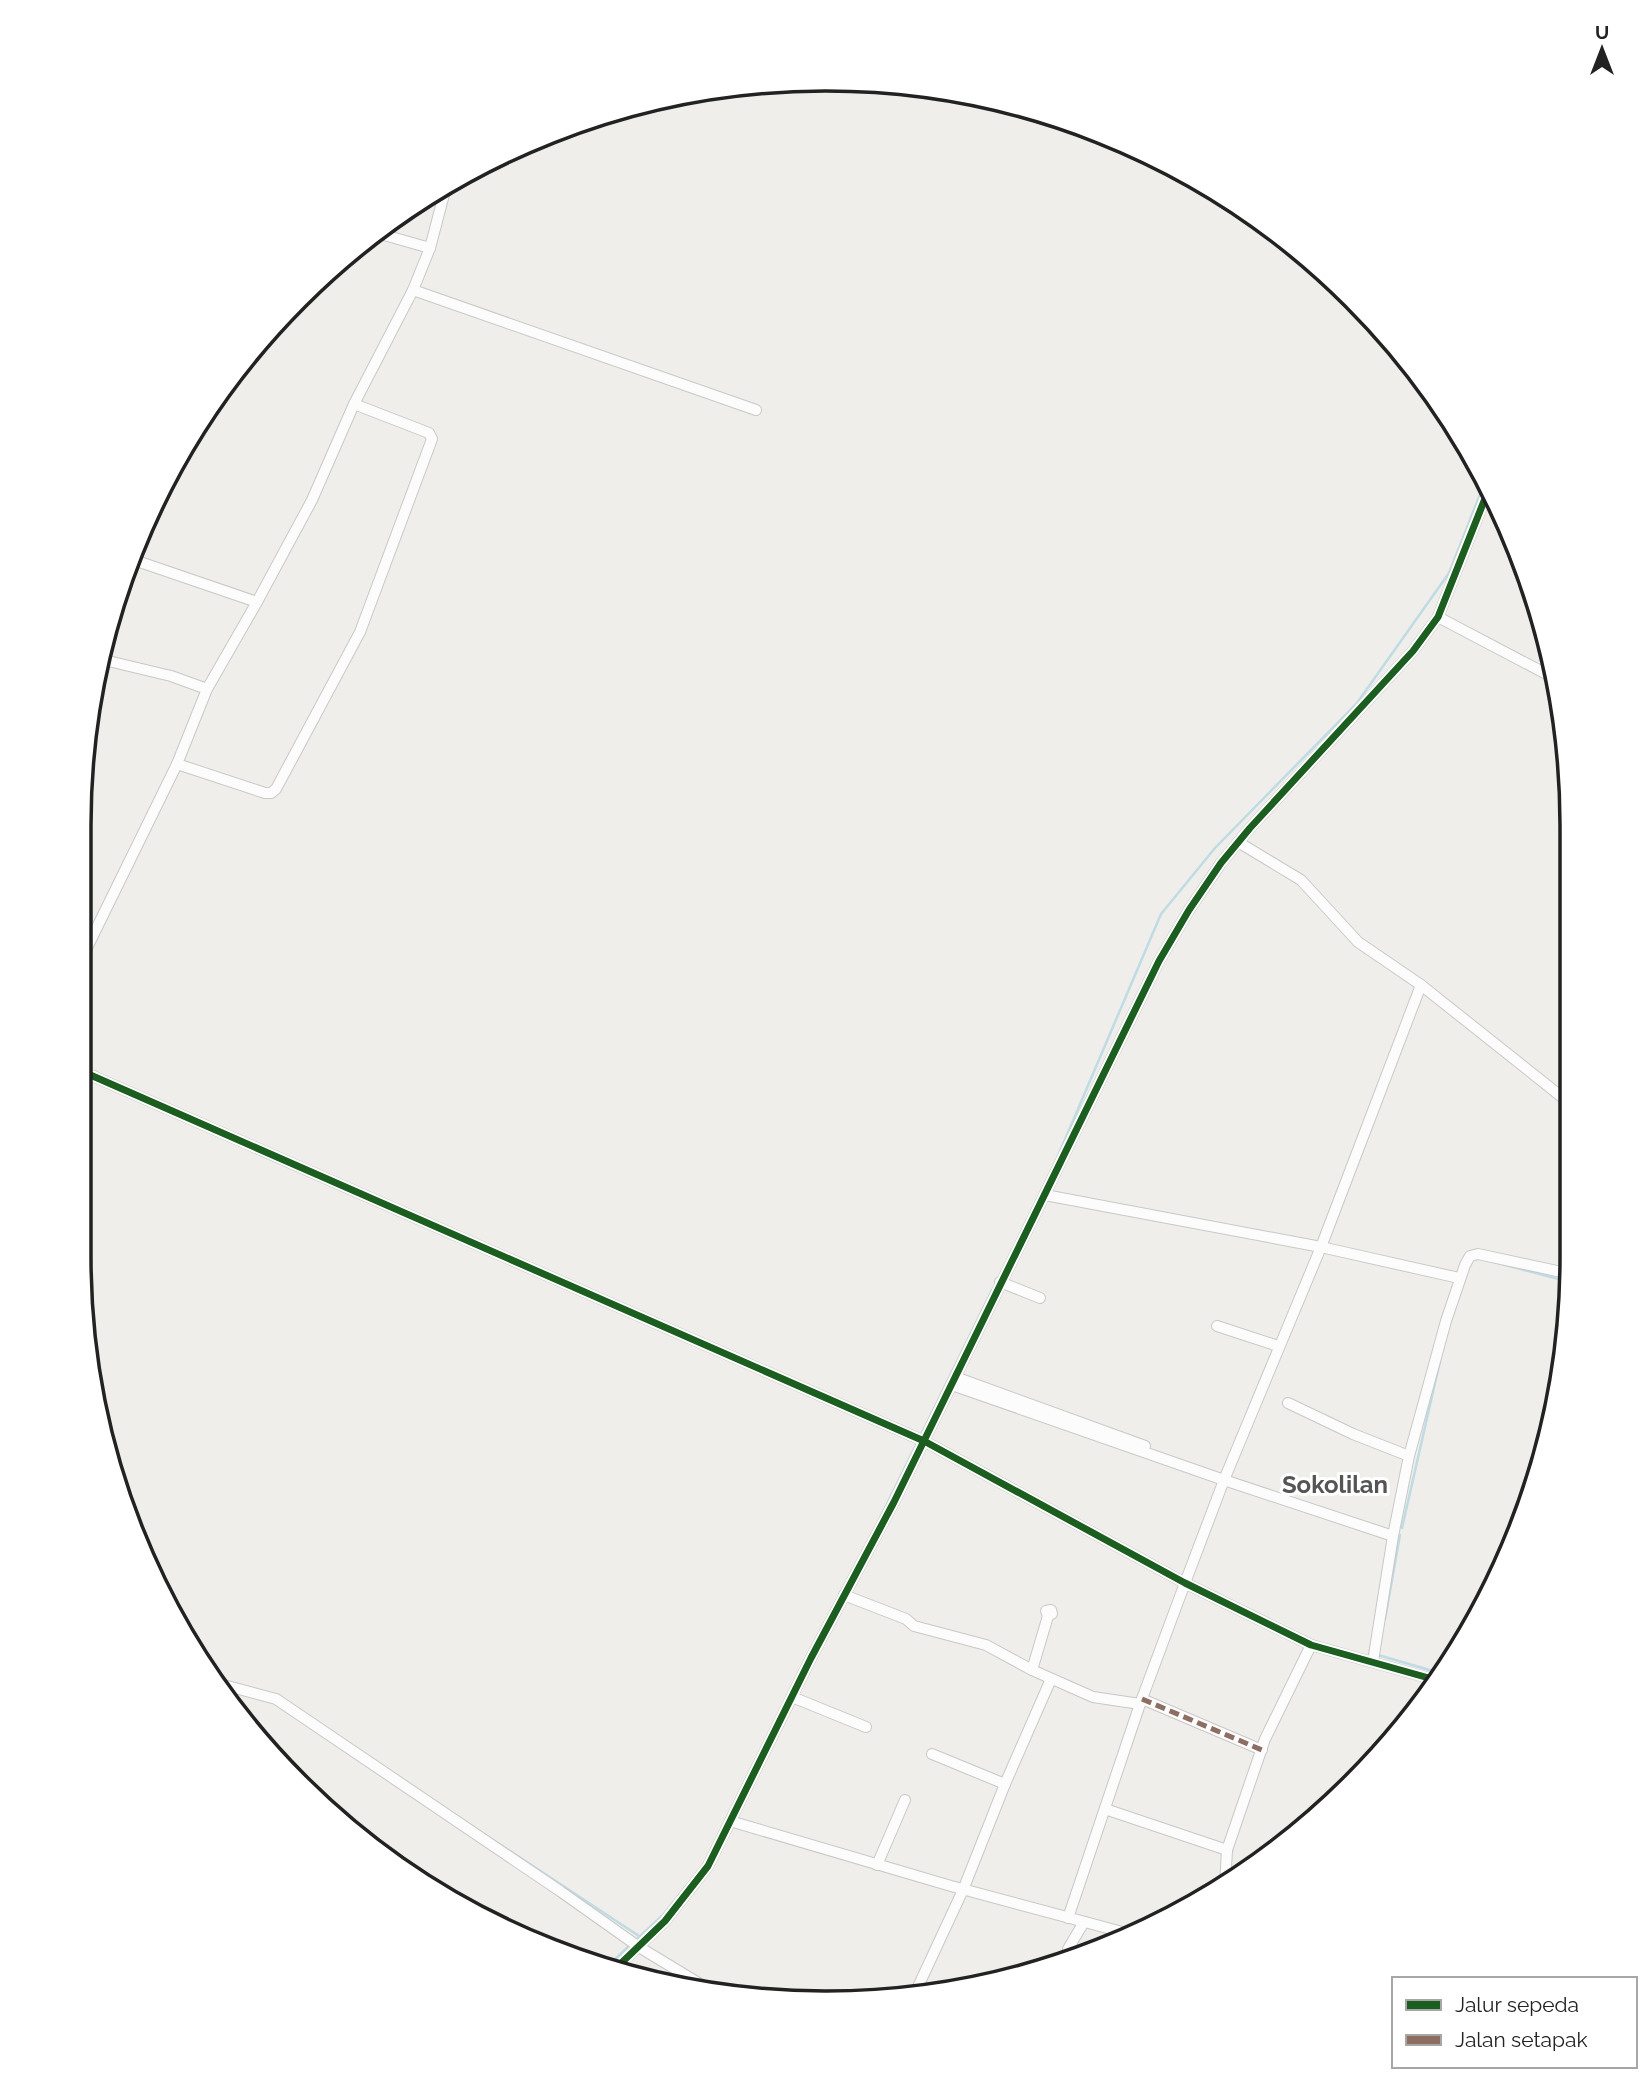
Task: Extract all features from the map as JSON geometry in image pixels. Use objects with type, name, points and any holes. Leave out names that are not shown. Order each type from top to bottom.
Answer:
[{"type":"street","points":[[91,940],[177,764],[207,689],[312,500],[354,404],[413,290],[430,248],[443,199]]},
{"type":"street","points":[[388,236],[430,248]]},
{"type":"street","points":[[413,290],[756,410]]},
{"type":"street","points":[[177,764],[271,793],[276,789],[360,632],[432,439],[429,433],[354,404]]},
{"type":"street","points":[[621,1962],[636,1944],[665,1921],[708,1866],[845,1595],[914,1437],[953,1381],[1159,961],[1195,900],[1238,842],[1413,651],[1438,617],[1485,503]]},
{"type":"street","points":[[140,562],[257,603]]},
{"type":"street","points":[[1438,617],[1544,673]]},
{"type":"street","points":[[110,661],[171,676],[207,689]]},
{"type":"street","points":[[1238,842],[1301,880],[1358,942],[1421,985],[1560,1095]]},
{"type":"street","points":[[1068,1918],[1141,1702],[1185,1583],[1278,1346],[1321,1247],[1421,985]]},
{"type":"street","points":[[91,1075],[914,1437],[1185,1583],[1311,1644],[1427,1677]]},
{"type":"street","points":[[1045,1195],[1321,1247],[1460,1278]]},
{"type":"street","points":[[1373,1661],[1409,1456],[1460,1278],[1470,1256],[1478,1254],[1559,1271]]},
{"type":"street","points":[[1000,1282],[1040,1298]]},
{"type":"street","points":[[1217,1326],[1278,1346]]},
{"type":"street","points":[[953,1381],[1225,1478],[1394,1533]]},
{"type":"street","points":[[1288,1403],[1353,1434],[1409,1456]]},
{"type":"street","points":[[845,1595],[906,1619],[914,1626],[986,1646],[1032,1671],[1093,1697],[1141,1702],[1262,1750]]},
{"type":"street","points":[[1032,1671],[1048,1616],[1045,1611],[1051,1609],[1052,1614]]},
{"type":"street","points":[[1226,1872],[1227,1850],[1262,1750],[1311,1644]]},
{"type":"street","points":[[919,1985],[963,1890],[1051,1679]]},
{"type":"street","points":[[231,1687],[276,1699],[636,1944],[691,1979]]},
{"type":"street","points":[[792,1697],[866,1727]]},
{"type":"street","points":[[932,1754],[1005,1784]]},
{"type":"street","points":[[877,1865],[905,1800]]},
{"type":"street","points":[[1104,1809],[1227,1850]]},
{"type":"street","points":[[730,1821],[963,1890],[1117,1931]]},
{"type":"street","points":[[1068,1950],[1084,1922]]},
{"type":"waterway","points":[[1058,1156],[1161,914],[1215,848],[1357,703],[1449,573],[1480,494]]},
{"type":"waterway","points":[[1490,1261],[1559,1279]]},
{"type":"waterway","points":[[921,1435],[992,1290]]},
{"type":"waterway","points":[[1402,1528],[1440,1361]]},
{"type":"waterway","points":[[879,1520],[918,1441]]},
{"type":"waterway","points":[[1385,1619],[1400,1535]]},
{"type":"waterway","points":[[1378,1653],[1432,1671]]},
{"type":"waterway","points":[[455,1815],[639,1936]]},
{"type":"waterway","points":[[635,1941],[664,1914],[687,1885]]},
{"type":"waterway","points":[[615,1960],[630,1945]]},
{"type":"marked path","points":[[1142,1699],[1262,1750]]},
{"type":"cycle path","points":[[622,1962],[665,1921],[708,1866],[811,1658],[894,1502],[1159,961],[1189,910],[1221,863],[1250,828],[1413,651],[1438,617],[1484,501]]},
{"type":"cycle path","points":[[91,1075],[924,1441],[1185,1583],[1311,1645],[1427,1677]]},
{"type":"district","name":"Sokolilan","points":[[1335,1484]]}]
